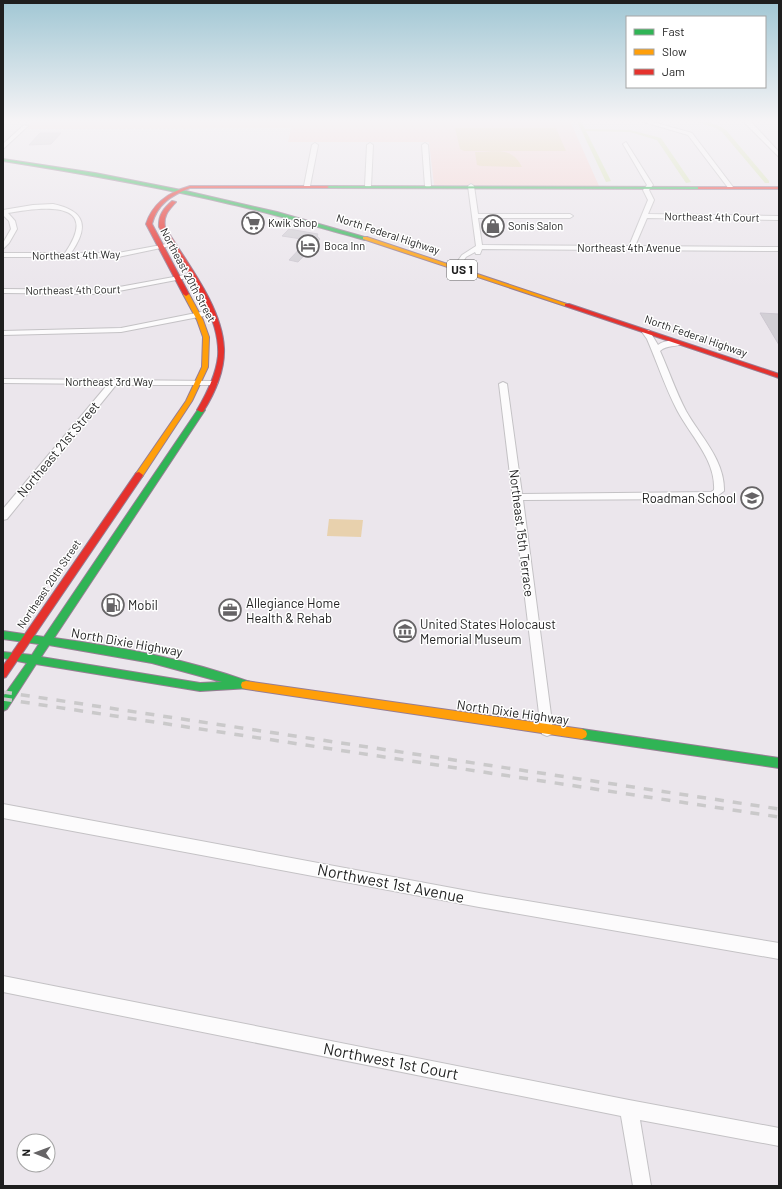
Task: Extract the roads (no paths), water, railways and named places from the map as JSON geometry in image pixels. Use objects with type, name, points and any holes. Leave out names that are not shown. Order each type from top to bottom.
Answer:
[{"type":"main road","name":"North Federal Highway","points":[[113,176],[220,193],[312,222],[380,239],[437,262],[478,268],[779,376]]},
{"type":"main road","name":"North Federal Highway","points":[[131,176],[333,222],[646,332],[666,338],[682,340],[779,367]]},
{"type":"main road","points":[[187,189],[307,186],[471,186],[778,189]]},
{"type":"main road","points":[[220,193],[221,190],[230,187]]},
{"type":"main road","name":"Northeast 20th Street","points":[[3,674],[190,401],[199,382],[204,367],[207,346],[206,338],[197,315],[150,228],[149,220],[151,213],[161,202],[187,189]]},
{"type":"main road","name":"Northeast 20th Street","points":[[3,706],[201,407],[214,383],[219,369],[221,345],[219,332],[211,312],[162,227],[163,213],[170,204],[187,189]]},
{"type":"main road","points":[[151,213],[163,213]]},
{"type":"main road","points":[[312,222],[333,222]]},
{"type":"main road","points":[[108,519],[127,520]]},
{"type":"main road","name":"North Dixie Highway","points":[[3,635],[148,657],[206,671],[244,685]]},
{"type":"main road","name":"North Dixie Highway","points":[[3,655],[200,687],[244,685],[779,763]]},
{"type":"street","points":[[307,186],[309,176]]},
{"type":"street","points":[[368,176],[368,186]]},
{"type":"street","points":[[427,176],[428,186]]},
{"type":"street","points":[[631,248],[651,203],[646,190],[650,184],[645,176]]},
{"type":"street","points":[[722,176],[731,188]]},
{"type":"street","points":[[457,265],[470,259],[479,252],[471,186]]},
{"type":"street","points":[[3,212],[50,206],[61,206],[67,209],[76,217],[80,226],[78,236],[66,256]]},
{"type":"street","points":[[3,212],[12,221],[15,228],[12,236],[3,247]]},
{"type":"street","points":[[475,216],[570,216]]},
{"type":"street","name":"Northeast 4th Court","points":[[645,216],[779,218]]},
{"type":"street","name":"Northeast 4th Way","points":[[3,255],[118,255],[172,245]]},
{"type":"street","name":"Northeast 4th Avenue","points":[[479,247],[779,249]]},
{"type":"street","name":"Northeast 4th Court","points":[[3,291],[103,292],[190,276]]},
{"type":"street","points":[[3,333],[101,332],[128,329],[211,312]]},
{"type":"street","points":[[518,497],[698,496],[713,495],[719,490],[721,484],[713,463],[680,408],[656,350],[646,332]]},
{"type":"street","points":[[656,350],[664,344],[682,340]]},
{"type":"street","name":"Northeast 3rd Way","points":[[3,381],[214,383]]},
{"type":"street","name":"Northeast 21st Street","points":[[3,516],[114,382]]},
{"type":"street","name":"Northeast 15th Terrace","points":[[503,384],[547,730]]},
{"type":"street","name":"Northwest 1st Avenue","points":[[3,811],[486,901],[779,951]]},
{"type":"street","name":"Northwest 1st Court","points":[[3,984],[629,1109],[779,1137]]},
{"type":"street","points":[[629,1109],[642,1186]]},
{"type":"waterway","points":[[606,176],[608,181]]},
{"type":"waterway","points":[[684,176],[688,182]]},
{"type":"waterway","points":[[762,176],[767,182]]},
{"type":"railway","points":[[3,692],[779,809]]},
{"type":"railway","points":[[3,699],[779,817]]},
{"type":"place","name":"Kwik Shop","points":[[253,223]]},
{"type":"place","name":"Sonis Salon","points":[[493,226]]},
{"type":"place","name":"Boca Inn","points":[[308,246]]},
{"type":"place","name":"Roadman School","points":[[752,498]]},
{"type":"place","name":"Mobil","points":[[113,605]]},
{"type":"place","name":"Allegiance Home Health & Rehab","points":[[230,610]]},
{"type":"place","name":"United States Holocaust Memorial Museum","points":[[405,631]]}]
